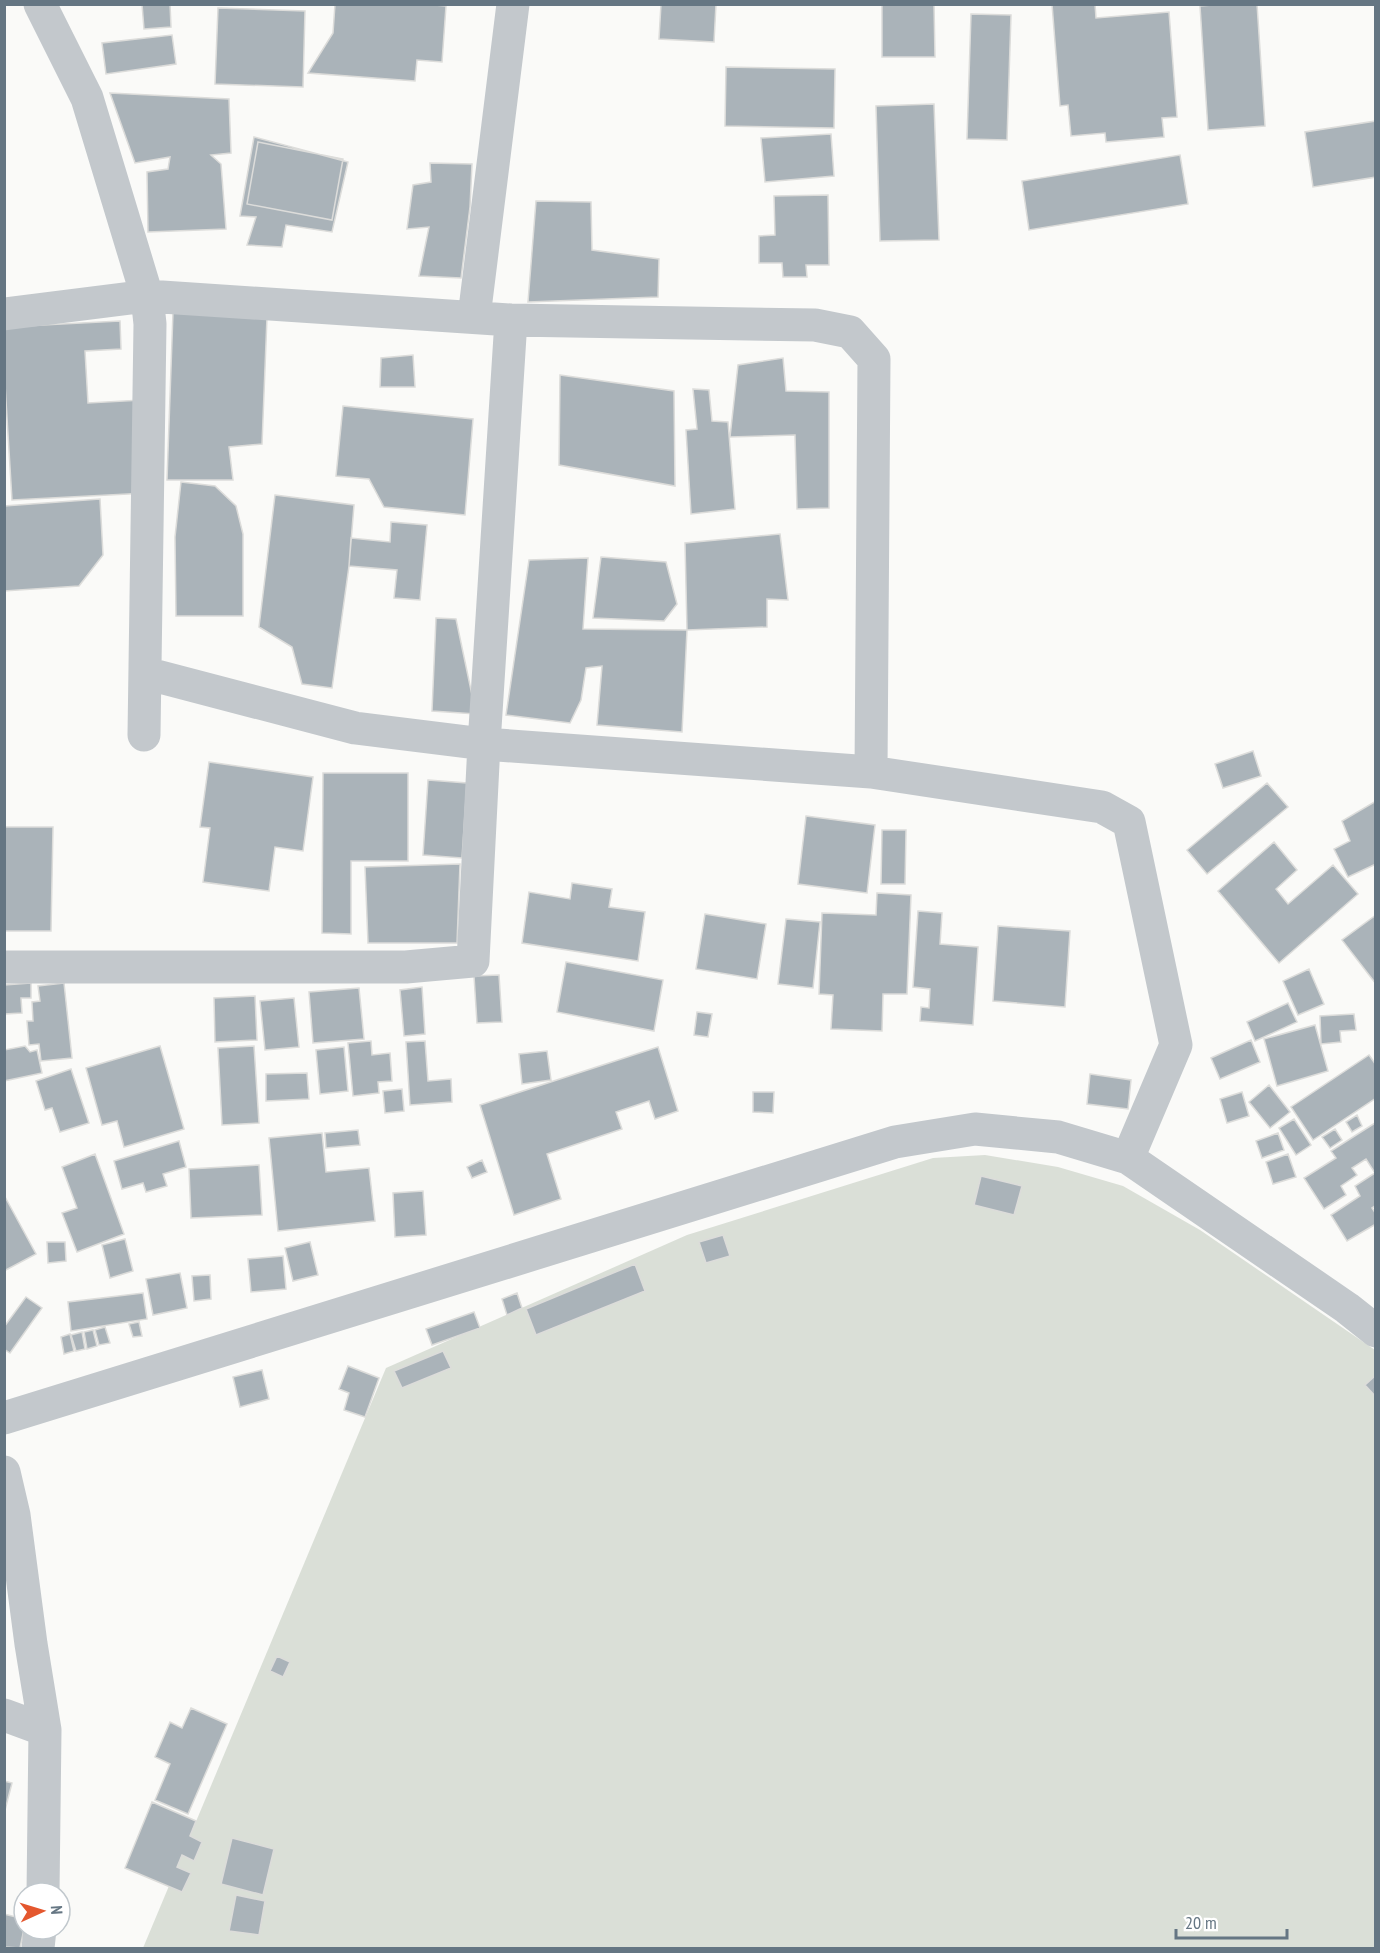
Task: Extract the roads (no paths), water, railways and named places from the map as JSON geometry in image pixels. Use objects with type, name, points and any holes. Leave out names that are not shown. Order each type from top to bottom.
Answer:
[{"type":"street","points":[[40,4],[87,98],[147,296],[150,324],[144,735]]},
{"type":"street","points":[[474,317],[513,4]]},
{"type":"street","points":[[4,314],[147,296],[511,320],[815,325],[850,332],[874,359],[871,772]]},
{"type":"street","points":[[4,968],[406,967],[473,961],[484,744],[511,320]]},
{"type":"street","points":[[145,673],[355,728],[484,744],[871,772],[1102,807],[1129,822],[1176,1045],[1128,1158]]},
{"type":"street","points":[[4,1418],[895,1142],[975,1129],[1058,1137],[1128,1158],[1347,1308],[1376,1331]]},
{"type":"street","points":[[4,1472],[14,1515],[45,1730],[43,1881]]},
{"type":"street","points":[[4,1715],[45,1730]]}]
